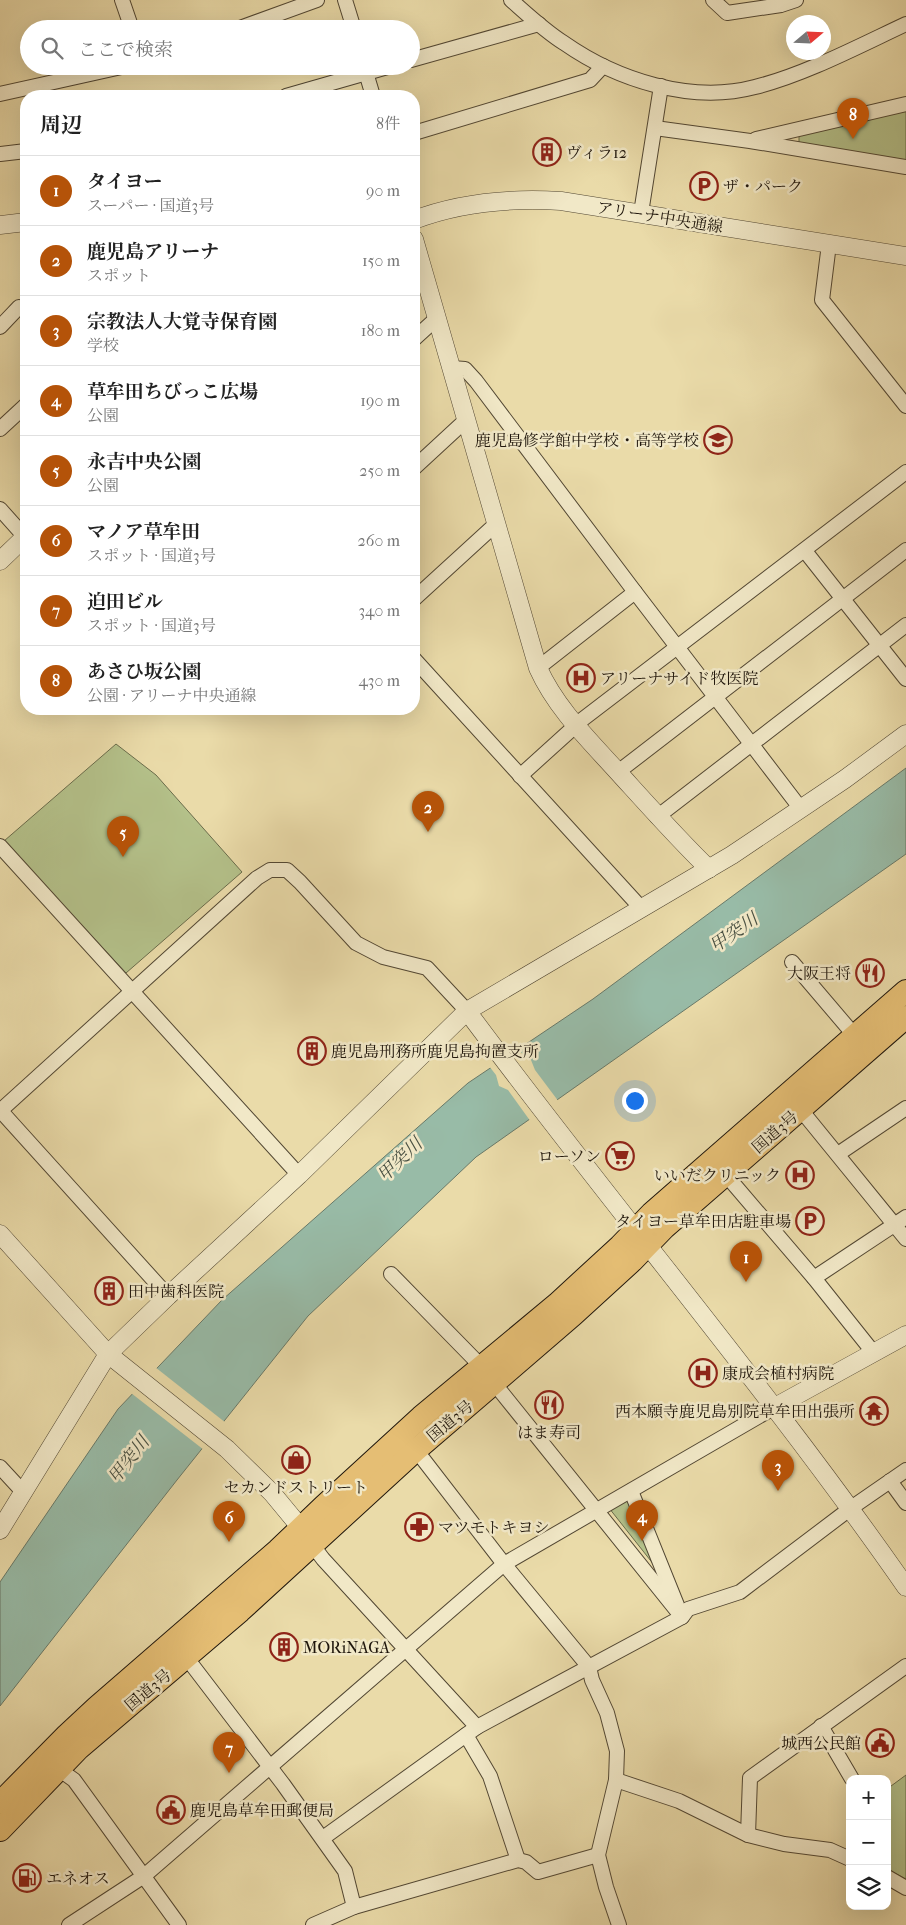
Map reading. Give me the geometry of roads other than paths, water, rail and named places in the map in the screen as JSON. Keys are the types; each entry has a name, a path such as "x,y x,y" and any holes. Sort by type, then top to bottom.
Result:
{"highway":[{"name":"国道3号","path":"642,1237 659,1207 906,991"},
{"name":"国道3号","path":"0,1830 97,1707 220,1603 416,1450 557,1304 642,1237 664,1228 906,1018"},
{"name":"国道3号","path":"0,1803 52,1764 79,1748 240,1611 307,1536 421,1417 488,1375"}],"street":[{"path":"122,0 129,20"},
{"path":"262,20 317,0"},
{"path":"345,0 351,20"},
{"path":"510,0 564,44 603,66 661,86 704,93 730,92 755,87 806,69 906,24"},
{"path":"713,0 727,13 781,5 796,0"},
{"path":"420,57 539,24"},
{"path":"420,130 590,80 603,66"},
{"path":"0,94 86,75"},
{"path":"304,90 350,75"},
{"path":"367,75 371,90"},
{"path":"641,213 661,86"},
{"path":"750,141 906,104"},
{"path":"655,128 750,141 906,167"},
{"path":"0,154 20,152"},
{"name":"アリーナ中央通線","path":"420,218 473,204 530,199 561,201 906,256"},
{"path":"0,225 20,223"},
{"path":"829,244 822,300 906,406"},
{"path":"420,260 538,668 545,683 575,726 657,817 709,869"},
{"path":"0,310 20,307"},
{"path":"0,327 20,309"},
{"path":"420,334 437,318"},
{"path":"452,368 465,369 476,382 801,809"},
{"path":"0,429 20,411"},
{"path":"420,462 466,420"},
{"path":"520,776 575,726 906,472"},
{"path":"0,509 20,531"},
{"path":"420,593 496,524"},
{"path":"0,561 20,543"},
{"path":"618,772 715,695 906,550"},
{"path":"805,551 906,679"},
{"path":"538,668 635,592"},
{"path":"657,817 906,625"},
{"path":"420,666 642,909"},
{"path":"0,1530 108,1354 168,1296 471,1017 709,869 845,779 906,734"},
{"path":"0,846 299,1175"},
{"path":"168,1296 0,1111 257,878 270,870 287,870 356,942 383,957 427,968 471,1017 775,1407 851,1508 906,1587"},
{"path":"792,962 855,1036"},
{"path":"838,1154 906,1108"},
{"path":"801,1110 838,1154 900,1221 906,1239"},
{"path":"726,1175 814,1278 873,1352"},
{"path":"814,1278 900,1221"},
{"path":"0,1234 108,1354 224,1446 272,1493 323,1559 405,1649 471,1731 490,1776 518,1860"},
{"path":"391,1274 488,1375 682,1617"},
{"path":"69,1925 144,1876 504,1564 775,1407 906,1335"},
{"path":"416,1450 504,1564 589,1667 613,1730 617,1751 616,1780 598,1855 608,1894 619,1925"},
{"path":"0,1467 24,1493"},
{"path":"323,1838 471,1731 682,1617 688,1609 740,1592 851,1508 906,1470"},
{"path":"890,1481 906,1503"},
{"path":"631,1491 682,1617"},
{"path":"186,1657 323,1838 345,1871 354,1907"},
{"path":"748,1835 750,1778 906,1666"},
{"path":"821,1726 850,1775"},
{"path":"52,1764 74,1780 179,1925"},
{"path":"616,1780 679,1801 748,1835 784,1844 830,1850 846,1857"},
{"path":"313,1925 354,1907 518,1860 526,1862 538,1872 598,1855"},
{"path":"891,1879 906,1888"}],"water":[{"name":"甲突川","path":"906,768 906,854 476,1157 308,1316 0,1706 0,1582 118,1409 222,1300 468,1083 593,999"}],"place":[{"name":"あさひ坂公園","path":"853,139"},
{"name":"ヴィラ12","path":"547,152"},
{"name":"ザ・パーク","path":"704,186"},
{"name":"鹿児島修学館中学校・高等学校","path":"718,440"},
{"name":"アリーナサイド牧医院","path":"581,678"},
{"name":"鹿児島アリーナ","path":"428,832"},
{"name":"永吉中央公園","path":"123,857"},
{"name":"大阪王将","path":"870,973"},
{"name":"鹿児島刑務所鹿児島拘置支所","path":"312,1051"},
{"name":"ローソン","path":"620,1156"},
{"name":"いいだクリニック","path":"800,1175"},
{"name":"タイヨー草牟田店駐車場","path":"810,1221"},
{"name":"タイヨー","path":"746,1282"},
{"name":"田中歯科医院","path":"109,1291"},
{"name":"康成会植村病院","path":"703,1373"},
{"name":"はま寿司","path":"549,1405"},
{"name":"西本願寺鹿児島別院草牟田出張所","path":"874,1411"},
{"name":"セカンドストリート","path":"296,1460"},
{"name":"宗教法人大覚寺保育園","path":"778,1491"},
{"name":"マツモトキヨシ","path":"419,1527"},
{"name":"草牟田ちびっこ広場","path":"642,1541"},
{"name":"マノア草牟田","path":"229,1542"},
{"name":"MORiNAGA","path":"284,1647"},
{"name":"城西公民館","path":"880,1743"},
{"name":"迫田ビル","path":"229,1773"},
{"name":"鹿児島草牟田郵便局","path":"171,1810"},
{"name":"エネオス","path":"27,1878"}]}
